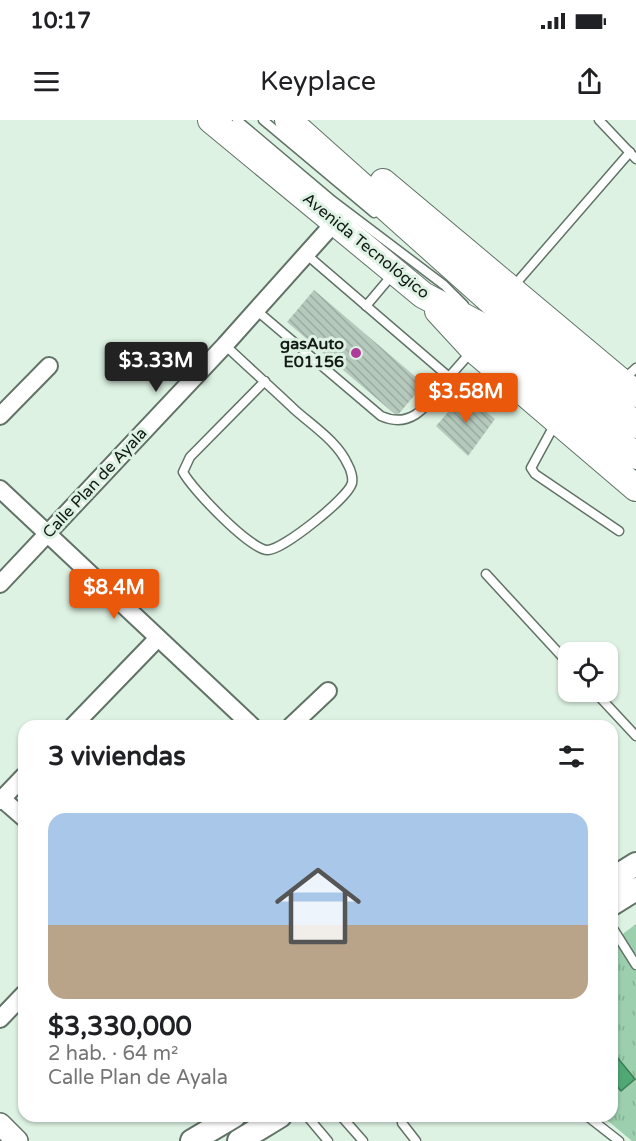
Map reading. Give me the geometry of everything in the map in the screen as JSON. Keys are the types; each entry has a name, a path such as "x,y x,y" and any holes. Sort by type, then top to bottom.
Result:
{"main road":[{"name":"Avenida Tecnológico","path":"211,120 423,295 494,320 636,425"},
{"name":"Avenida Tecnológico","path":"288,120 636,456"},
{"path":"309,120 494,320 557,421 636,488"},
{"path":"494,320 631,381"},
{"path":"618,875 636,864"},
{"path":"618,900 636,889"},
{"path":"192,1141 224,1122"},
{"path":"239,1141 269,1122"}],"street":[{"name":"Calle Plan de Ayala","path":"0,584 225,345 335,222"},
{"path":"0,416 49,366"},
{"path":"0,489 246,720"},
{"path":"79,720 158,639"},
{"path":"297,720 328,691"},
{"path":"18,782 1,799 18,813"},
{"path":"0,1019 18,1000"},
{"path":"0,1124 17,1141"}],"lane":[{"path":"237,120 333,201 494,320"},
{"path":"263,120 382,219"},
{"path":"256,310 364,403 399,422 415,416 633,155 599,120"},
{"path":"410,242 494,320"},
{"path":"307,255 449,377"},
{"path":"366,306 395,272"},
{"path":"225,345 265,381 338,449 348,465 352,483 346,494 289,542 270,550 261,550 248,541 205,499 183,472 190,457 265,381"},
{"path":"557,421 531,468 535,474 619,531"},
{"path":"486,574 558,652"},
{"path":"604,702 636,736"},
{"path":"618,936 636,965"},
{"path":"312,1122 328,1141"},
{"path":"346,1122 363,1141"},
{"path":"402,1122 416,1141"},
{"path":"595,1122 619,1141"}],"green space":[{"path":"636,924 636,1141 632,1141 609,1122 618,1122 618,938"}],"shaded area":[{"path":"618,1058 635,1079 621,1091 618,1087"}],"building":[{"name":"gasAuto E01156","path":"314,290 424,384 397,416 287,322"},
{"path":"464,394 495,419 468,456 436,426"}],"place":[{"name":"gasAuto E01156","path":"356,353"}]}
